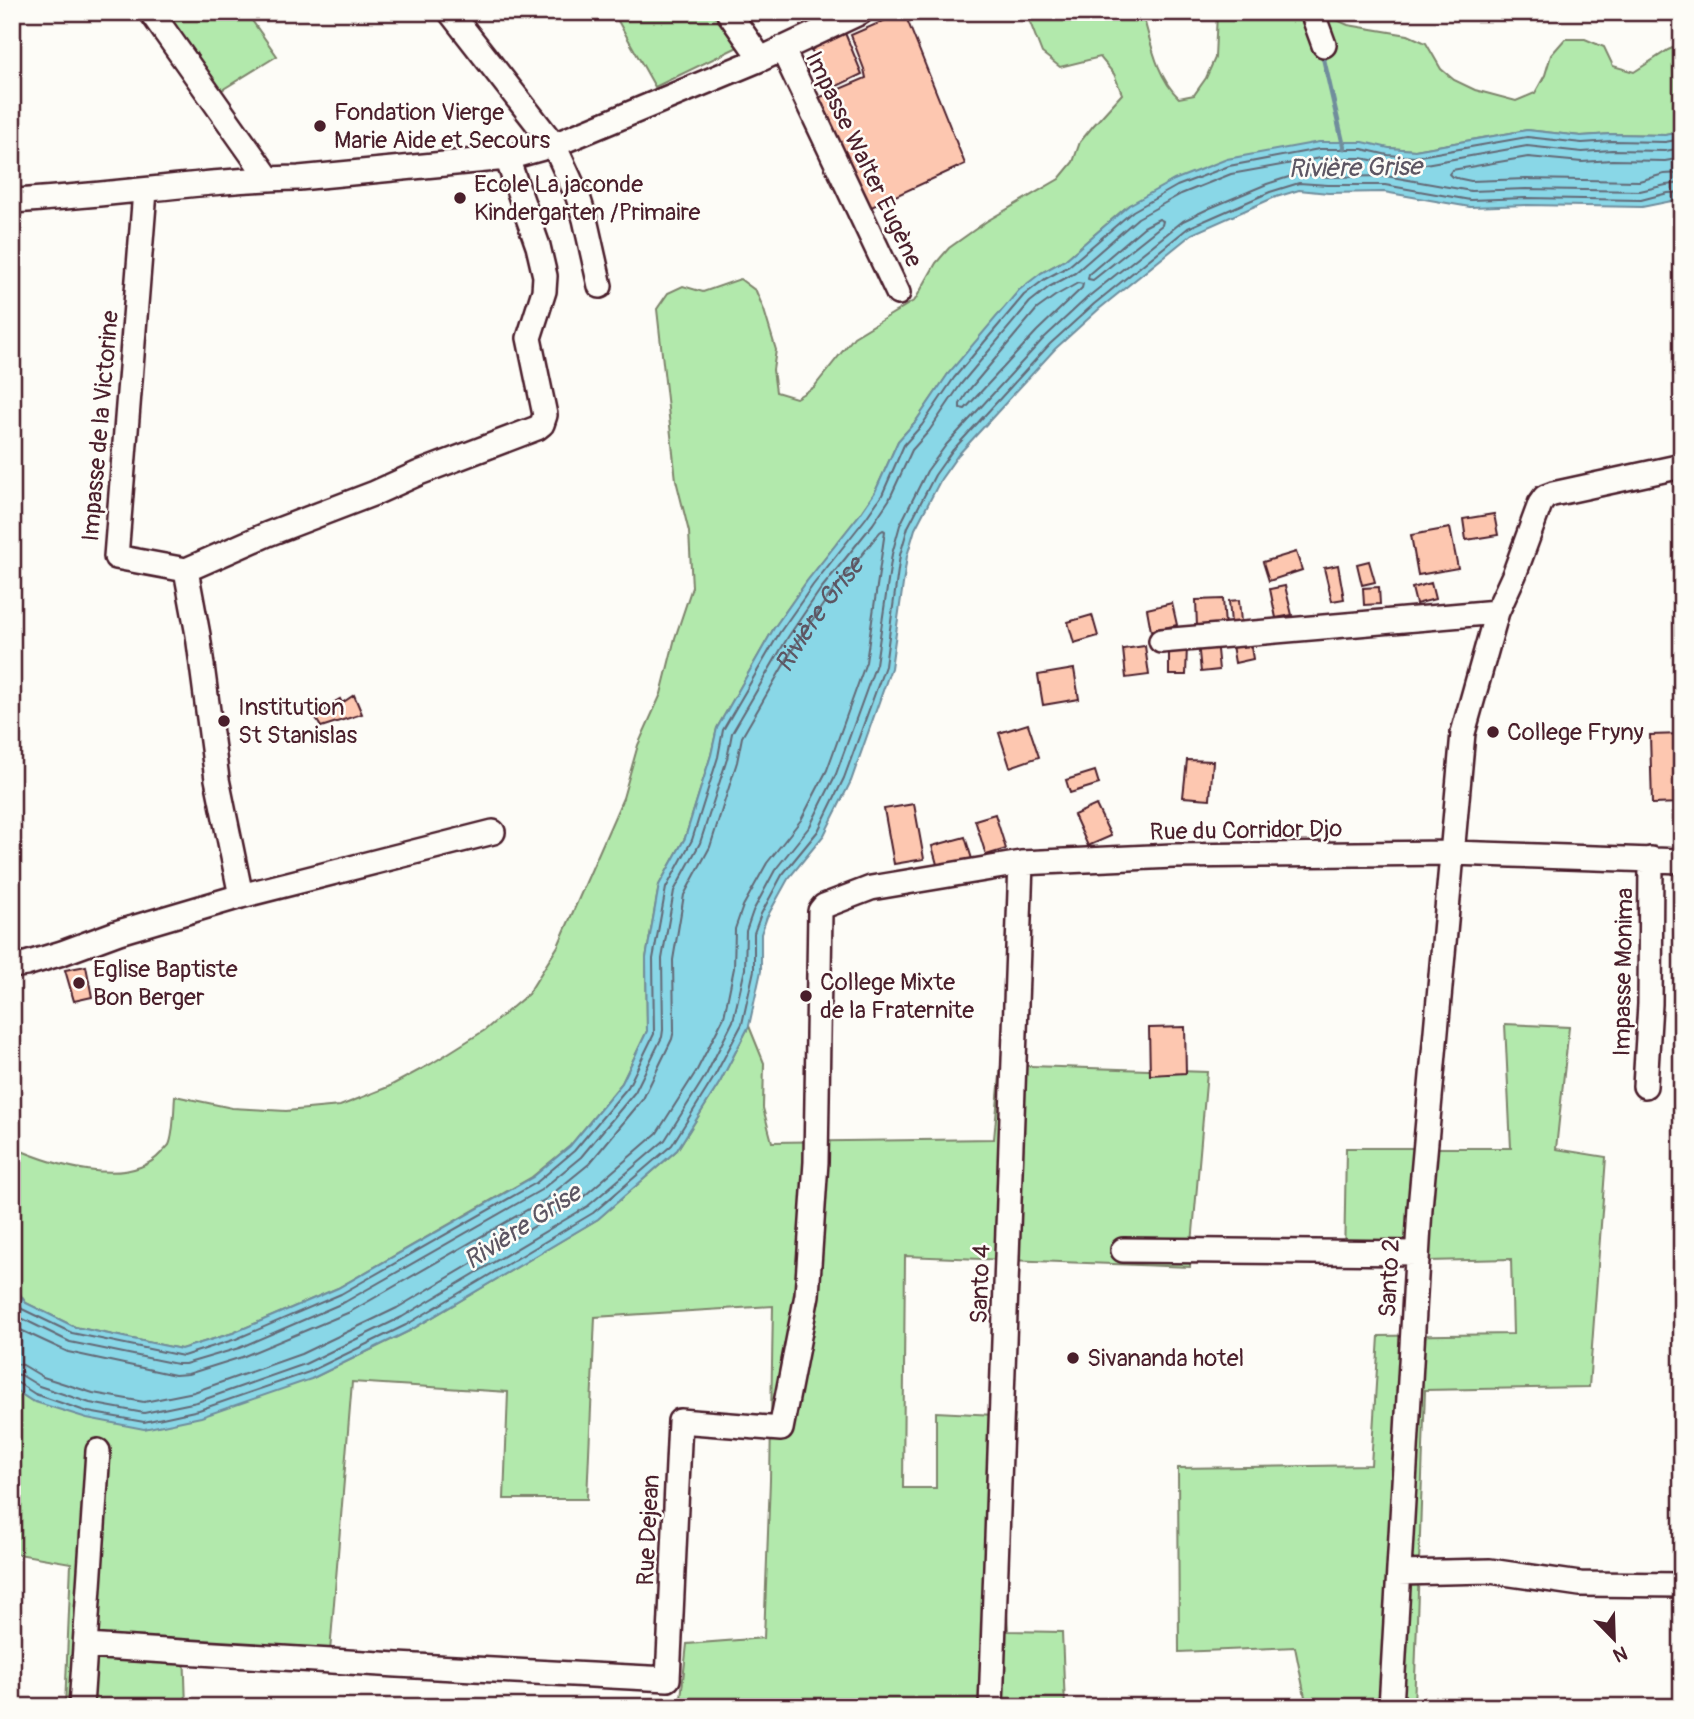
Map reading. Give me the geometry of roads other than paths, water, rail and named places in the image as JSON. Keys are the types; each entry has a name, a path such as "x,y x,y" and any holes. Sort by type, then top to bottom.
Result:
{"street":[{"path":"151,12 270,178"},
{"path":"450,12 554,145 578,197 600,286"},
{"path":"727,12 761,59"},
{"path":"12,201 507,158 554,145 761,59 861,12"},
{"path":"1312,12 1324,46"},
{"name":"Impasse Walter Eugène","path":"782,48 898,293"},
{"path":"241,896 217,779 198,635 186,570 268,534 376,493 542,424 544,419 530,338 544,292 545,276 538,246 507,158"},
{"name":"Impasse de la Victorine","path":"145,191 116,557 186,570"},
{"name":"Santo 2","path":"1391,1707 1420,1208 1463,733 1497,612 1545,497 1682,466"},
{"path":"1161,641 1497,612"},
{"path":"12,965 26,964 119,932 241,896 493,832"},
{"name":"Rue du Corridor Djo","path":"820,911 824,906 871,888 1021,863 1172,856 1452,853 1682,861"},
{"name":"Impasse Monima","path":"1646,1086 1650,1004 1651,859"},
{"name":"Santo 4","path":"991,1707 1021,863"},
{"name":"Rue Dejean","path":"85,1646 668,1679 680,1420 781,1429 807,1295 816,1161 820,911"},
{"path":"1122,1251 1417,1254"},
{"path":"81,1707 98,1451"},
{"path":"1399,1573 1490,1571 1580,1584 1682,1585"}],"water":[{"name":"Rivière Grise","path":"1527,130 1581,136 1665,135 1682,132 1682,199 1642,207 1470,207 1384,192 1328,193 1299,190 1273,198 1192,234 1099,309 1055,349 958,455 941,479 915,529 907,556 891,668 851,781 824,835 788,879 767,917 761,934 761,971 749,1026 720,1082 677,1150 598,1219 409,1331 311,1379 201,1417 144,1429 87,1418 32,1401 12,1388 12,1283 26,1303 75,1327 181,1349 233,1333 338,1288 533,1177 570,1146 622,1083 647,1031 646,958 659,885 685,838 717,728 774,628 875,492 898,441 916,421 948,374 1019,290 1041,273 1065,260 1129,205 1174,180 1227,159 1319,142 1363,142 1415,150"}],"waterway":[{"name":"Rivière Grise","path":"1322,52 1344,148"}],"place":[{"name":"Fondation Vierge Marie Aide et Secours","path":"320,126"},
{"name":"Ecole La jaconde Kindergarten /Primaire","path":"460,198"},
{"name":"Institution St Stanislas","path":"224,721"},
{"name":"College Fryny","path":"1493,732"},
{"name":"Eglise Baptiste Bon Berger","path":"79,983"},
{"name":"College Mixte de la Fraternite","path":"806,996"},
{"name":"Sivananda hotel","path":"1073,1358"}]}
